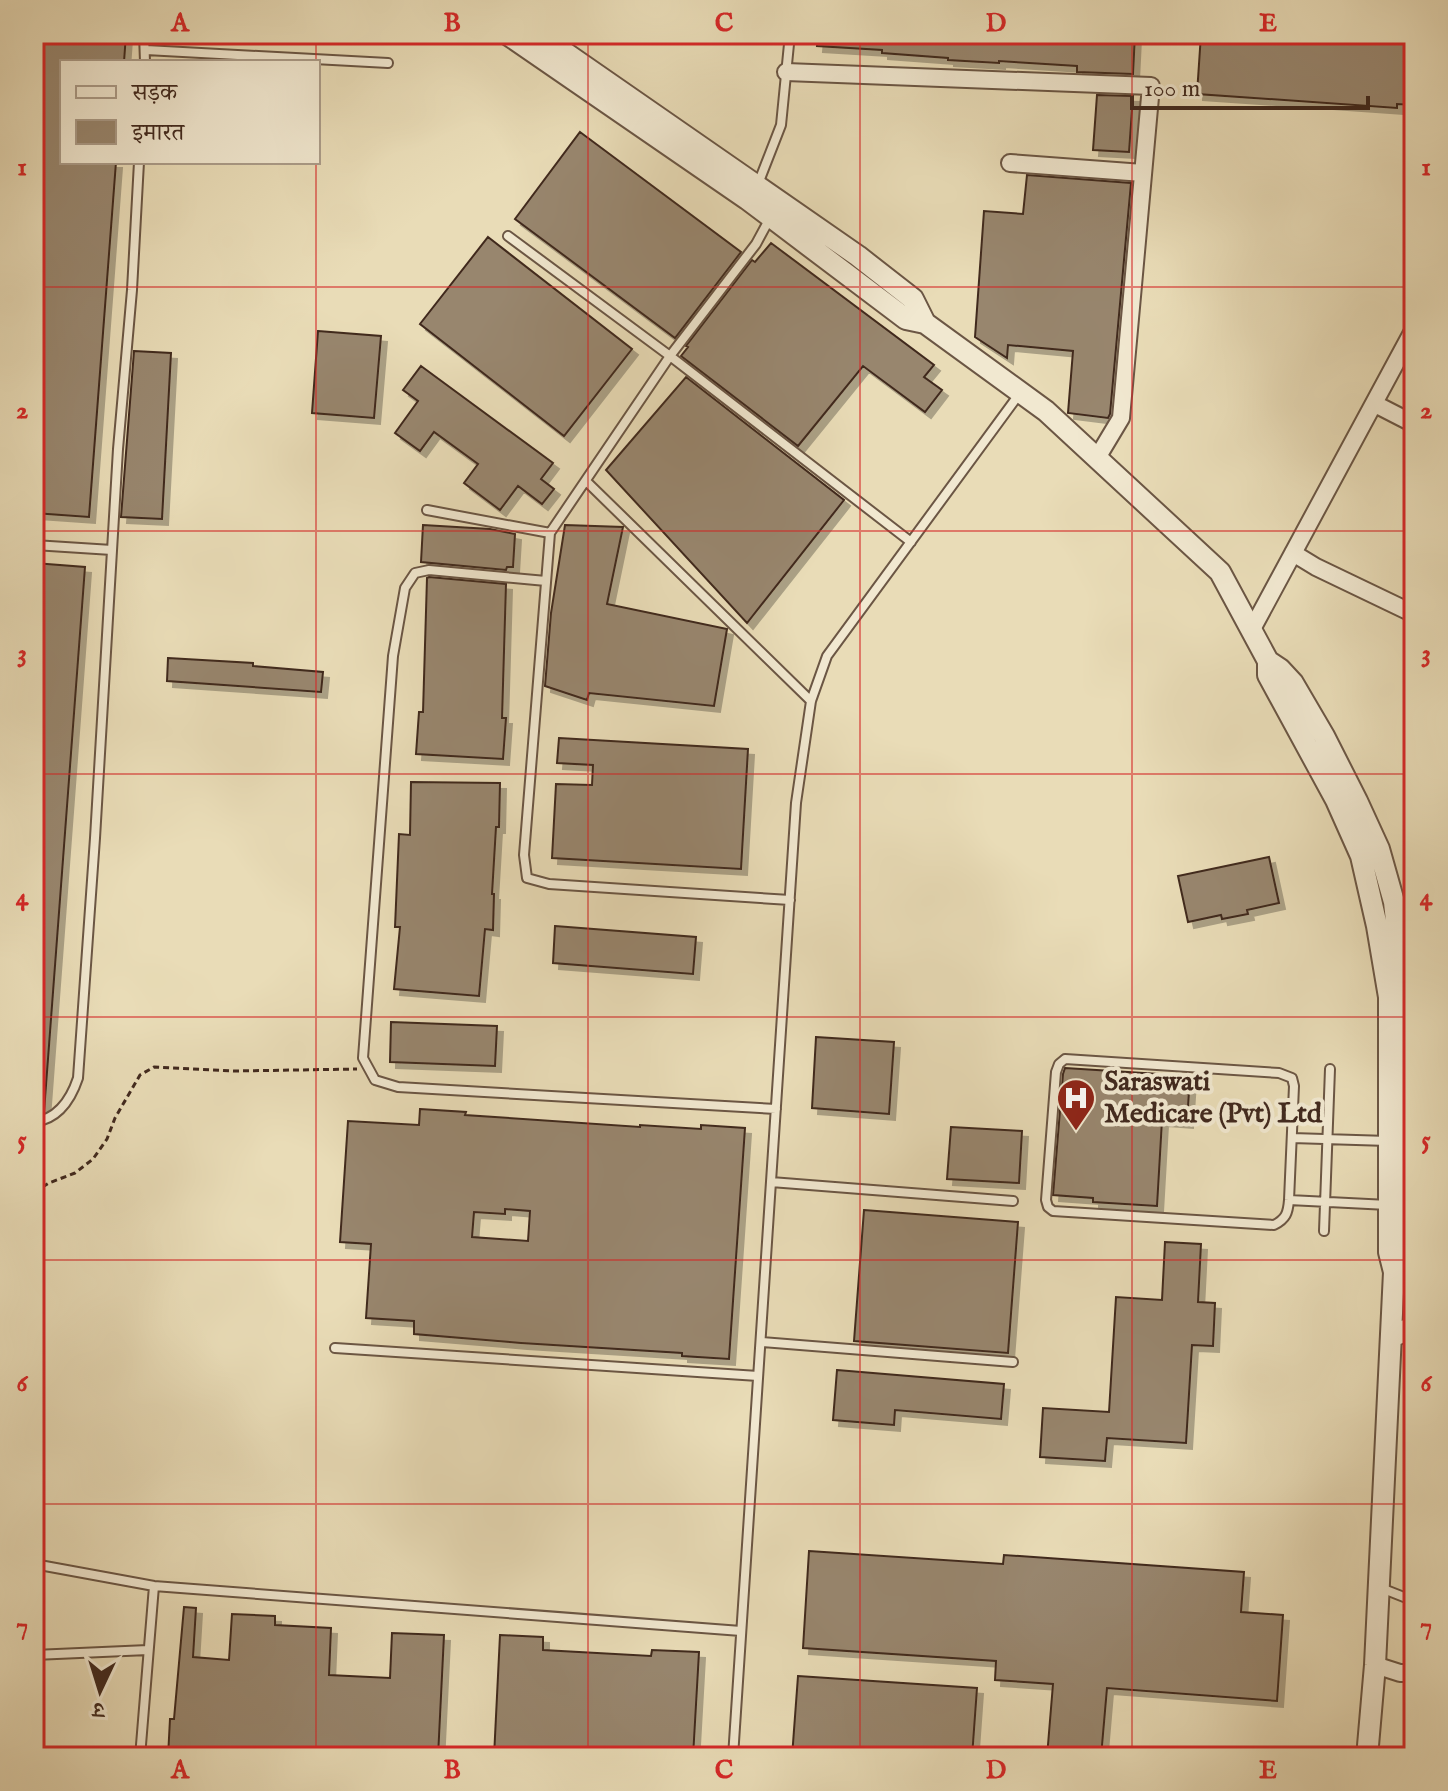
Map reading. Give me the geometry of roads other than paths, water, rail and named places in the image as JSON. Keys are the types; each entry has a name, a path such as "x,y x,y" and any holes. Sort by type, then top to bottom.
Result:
{"street":[{"path":"507,34 752,192 858,256 913,299 925,323"},
{"path":"538,34 564,41 752,192 770,218 906,319 925,323 1046,411 1220,572 1268,661 1293,683 1324,736 1379,849 1394,902 1405,918 1407,1166 1404,1244 1394,1272"},
{"path":"786,72 1151,86 1121,418 1097,458"},
{"path":"1010,163 1143,173"},
{"path":"1251,631 1414,329"},
{"path":"1375,404 1414,424"},
{"path":"1293,553 1414,614"},
{"path":"1268,661 1268,675 1336,800 1361,856 1389,997 1388,1205 1389,1252 1394,1272 1375,1665 1367,1757"},
{"path":"1392,1337 1414,1326"},
{"path":"1375,1665 1400,1673 1414,1673"}],"lane":[{"path":"144,34 145,60"},
{"path":"752,192 781,125 790,34"},
{"path":"146,50 388,63"},
{"path":"34,1122 56,1113 72,1095 78,1078 139,164"},
{"path":"770,218 756,244 670,356 550,533 524,855 527,878 549,884 790,900"},
{"path":"508,236 911,542"},
{"path":"733,1757 796,803 811,701 827,656 1020,392"},
{"path":"586,481 811,701"},
{"path":"427,510 550,533"},
{"path":"34,545 112,550"},
{"path":"546,581 429,570 415,573 405,588 393,656 363,1058 375,1080 398,1087 776,1109"},
{"path":"1065,1059 1287,1075 1292,1078 1294,1086 1292,1138 1288,1212 1274,1225 1053,1211 1046,1200 1056,1072 1065,1059"},
{"path":"1324,1231 1330,1069"},
{"path":"1292,1138 1388,1141"},
{"path":"771,1182 1013,1201"},
{"path":"1289,1200 1388,1205"},
{"path":"761,1342 1013,1362"},
{"path":"335,1348 758,1376"},
{"path":"34,1564 154,1586 741,1631"},
{"path":"140,1757 154,1586"},
{"path":"1379,1587 1414,1601"},
{"path":"34,1655 148,1650"},
{"path":"34,1749 36,1730"}],"place":[{"name":"Saraswati Medicare (Pvt) Ltd","path":"1076,1132"}]}
